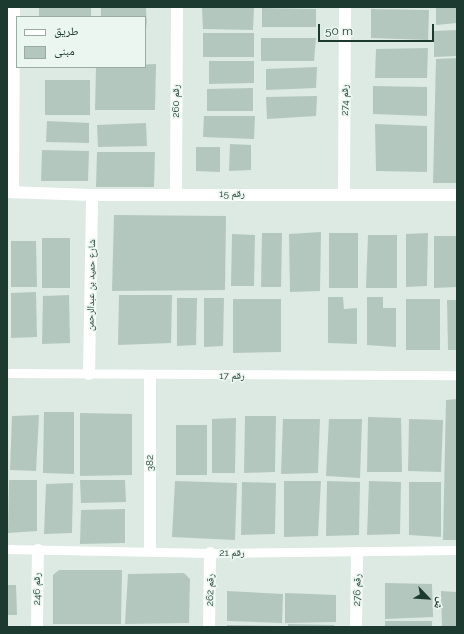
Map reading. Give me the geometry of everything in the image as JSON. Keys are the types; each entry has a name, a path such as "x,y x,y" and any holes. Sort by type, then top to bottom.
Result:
{"street":[{"path":"10,192 14,7"},
{"name":"رقم 260","path":"176,194 177,7"},
{"name":"رقم 274","path":"344,194 345,7"},
{"name":"رقم 15","path":"10,192 92,195 457,195"},
{"name":"شارع حميد بن عبدالرحمن","path":"89,374 92,195"},
{"name":"382","path":"150,376 150,550"},
{"name":"رقم 246","path":"37,627 38,550"},
{"name":"رقم 262","path":"209,627 210,553"},
{"name":"رقم 276","path":"356,627 357,553"}],"lane":[{"name":"رقم 17","path":"7,373 150,376 457,376"},
{"name":"رقم 21","path":"7,549 150,550 210,553 357,553 457,550"}],"building":[{"path":"39,7 91,7 91,16 39,16"},
{"path":"101,7 146,7 147,29 146,16 101,16"},
{"path":"202,7 254,7 253,30 203,29"},
{"path":"436,7 457,7 457,23 436,25"},
{"path":"262,8 316,9 316,27 262,27"},
{"path":"371,9 429,10 428,40 371,38"},
{"path":"457,30 457,56 434,57 434,31"},
{"path":"203,33 254,33 254,57 203,57"},
{"path":"261,38 316,38 314,61 261,61"},
{"path":"428,48 427,78 375,78 376,49"},
{"path":"457,58 457,183 433,183 436,59"},
{"path":"209,61 254,61 254,83 209,84"},
{"path":"146,64 156,64 155,110 95,110 96,68 146,68"},
{"path":"317,67 316,88 266,90 266,69"},
{"path":"45,80 90,80 90,115 45,115"},
{"path":"373,86 427,87 427,116 373,114"},
{"path":"253,88 253,111 207,111 207,89"},
{"path":"317,96 316,116 267,119 266,97"},
{"path":"204,116 255,116 254,139 203,137"},
{"path":"47,121 89,123 89,143 46,142"},
{"path":"146,123 147,146 98,147 97,125"},
{"path":"375,124 427,126 427,172 376,171"},
{"path":"230,144 251,145 251,170 229,171"},
{"path":"196,147 220,147 220,172 196,171"},
{"path":"42,150 89,151 88,181 41,181"},
{"path":"97,152 155,152 154,187 96,187"},
{"path":"114,215 226,216 225,290 112,291"},
{"path":"321,232 320,291 290,292 289,234"},
{"path":"262,233 282,233 281,287 261,287"},
{"path":"329,233 358,233 358,288 329,288"},
{"path":"428,233 427,286 406,287 406,234"},
{"path":"232,234 255,235 254,286 231,286"},
{"path":"368,235 397,235 397,288 366,288"},
{"path":"434,236 457,236 457,287 434,288"},
{"path":"42,238 70,238 70,288 42,288"},
{"path":"11,241 36,241 37,287 11,287"},
{"path":"36,292 37,337 11,338 11,293"},
{"path":"69,295 70,343 42,344 43,296"},
{"path":"119,295 172,295 171,343 118,345"},
{"path":"328,297 343,297 344,309 357,308 357,344 328,343"},
{"path":"367,297 383,297 383,308 396,308 396,347 367,345"},
{"path":"177,298 197,298 196,345 177,346"},
{"path":"204,298 224,298 223,346 204,347"},
{"path":"233,299 281,299 281,352 233,353"},
{"path":"406,299 440,299 440,350 406,350"},
{"path":"447,300 457,300 457,350 448,350"},
{"path":"457,399 457,540 443,540 446,400"},
{"path":"44,412 74,412 74,474 43,473"},
{"path":"80,413 132,414 132,475 80,476"},
{"path":"39,415 36,471 10,470 12,416"},
{"path":"245,416 276,416 275,472 244,473"},
{"path":"368,417 401,418 402,472 367,472"},
{"path":"236,418 235,473 212,473 212,419"},
{"path":"283,419 320,419 318,473 281,474"},
{"path":"329,419 362,419 360,478 326,476"},
{"path":"409,419 443,420 441,472 408,471"},
{"path":"176,425 207,425 207,475 176,475"},
{"path":"9,480 37,480 37,531 8,533"},
{"path":"80,480 125,480 126,502 81,503"},
{"path":"175,481 237,483 235,540 172,537"},
{"path":"284,481 321,481 318,536 284,537"},
{"path":"327,481 360,482 359,535 326,536"},
{"path":"369,481 401,482 400,534 367,535"},
{"path":"242,482 276,483 275,534 241,535"},
{"path":"409,482 441,482 441,537 409,535"},
{"path":"73,483 72,533 44,534 46,484"},
{"path":"125,509 125,543 80,544 81,510"},
{"path":"59,570 122,570 121,624 53,624 53,575"},
{"path":"184,573 190,579 189,623 125,624 128,574"},
{"path":"385,583 432,584 433,617 385,619"},
{"path":"7,585 16,585 17,615 7,615"},
{"path":"227,591 283,594 282,623 227,621"},
{"path":"441,591 457,592 457,627 442,627"},
{"path":"285,593 336,595 336,622 285,623"},
{"path":"385,621 432,621 432,627 385,627"},
{"path":"288,624 334,625 334,627 288,627"},
{"path":"227,625 278,626 278,627 227,627"}]}
